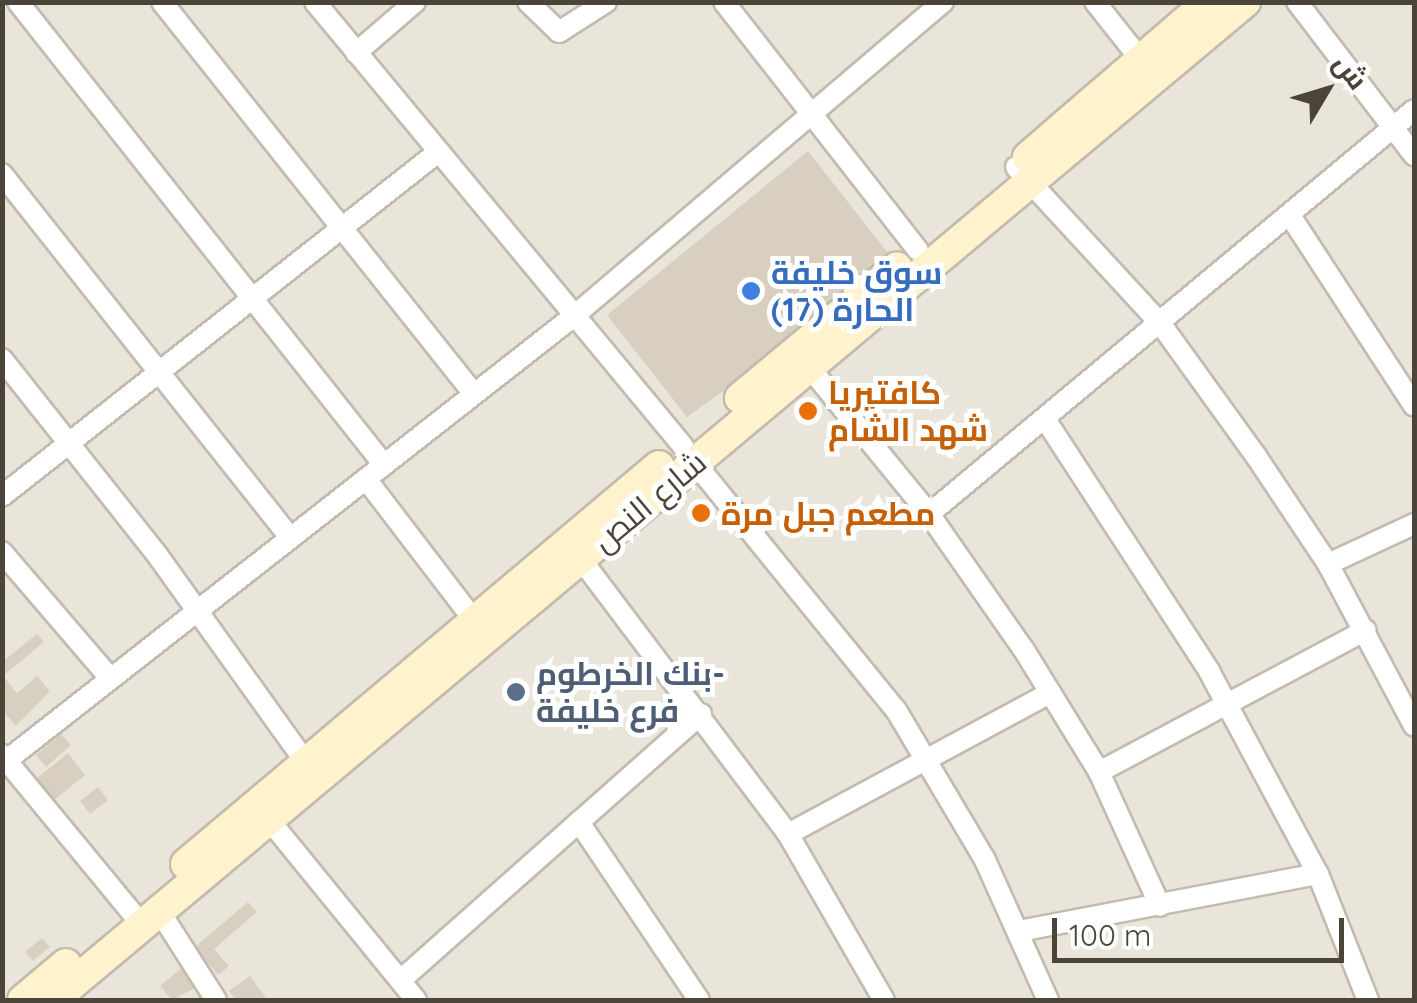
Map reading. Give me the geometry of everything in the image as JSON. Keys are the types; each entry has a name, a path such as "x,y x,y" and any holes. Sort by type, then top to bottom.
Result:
{"main road":[{"name":"شارع النص","path":"22,1000 144,916 270,821 349,737 473,619 689,454 810,368 1208,2"},
{"name":"شارع النص","path":"53,1000 305,761 349,737 580,558 689,454 918,250 1024,174 1245,2"}],"street":[{"path":"18,2 384,464"},
{"path":"162,2 474,394"},
{"path":"315,2 839,636 926,758 1019,931 1048,1000"},
{"path":"356,52 415,2"},
{"path":"528,2 559,32 606,2"},
{"path":"724,2 918,250"},
{"path":"1095,2 1141,60"},
{"path":"1297,2 1414,155"},
{"path":"216,1000 4,760 574,316 814,116 933,6"},
{"path":"929,514 1414,110"},
{"path":"2,496 438,152"},
{"path":"2,174 290,538"},
{"path":"1024,174 1160,323 1328,564 1409,700 1414,726"},
{"path":"1291,216 1414,406"},
{"path":"2,359 197,609 305,761"},
{"path":"810,368 929,514 1050,693 1099,772 1160,906"},
{"path":"1045,419 1146,566 1225,702 1318,874 1368,1000"},
{"path":"366,479 473,619"},
{"path":"1328,564 1414,524"},
{"path":"2,552 108,678"},
{"path":"580,558 788,834 884,1000"},
{"path":"1099,772 1366,630"},
{"path":"788,834 1050,693"},
{"path":"402,979 701,714"},
{"path":"270,821 416,1000"},
{"path":"578,822 699,1000"},
{"path":"1019,931 1318,874"}],"shaded area":[{"path":"2,3 1414,3 1414,1000 3,1000"}],"building":[{"name":"سوق خليفة الحارة (17)","path":"808,151 898,266 687,417 607,315"},
{"path":"37,634 44,642 3,676 17,693 37,676 50,691 16,726 2,710 2,662"},
{"path":"61,734 71,745 46,767 36,755"},
{"path":"68,753 85,775 53,801 36,779"},
{"path":"98,787 108,800 90,814 80,801"},
{"path":"248,902 257,912 214,949 229,966 218,975 195,947"},
{"path":"42,938 50,947 33,961 25,952"},
{"path":"183,967 199,986 172,1000 160,986"},
{"path":"250,976 266,998 236,1000 229,991"}],"place":[{"name":"سوق خليفة الحارة (17)","path":"751,291"},
{"name":"كافتيريا شهد الشام","path":"808,411"},
{"name":"مطعم جبل مرة","path":"701,513"},
{"name":"بنك الخرطوم- فرع خليفة","path":"516,692"}]}
